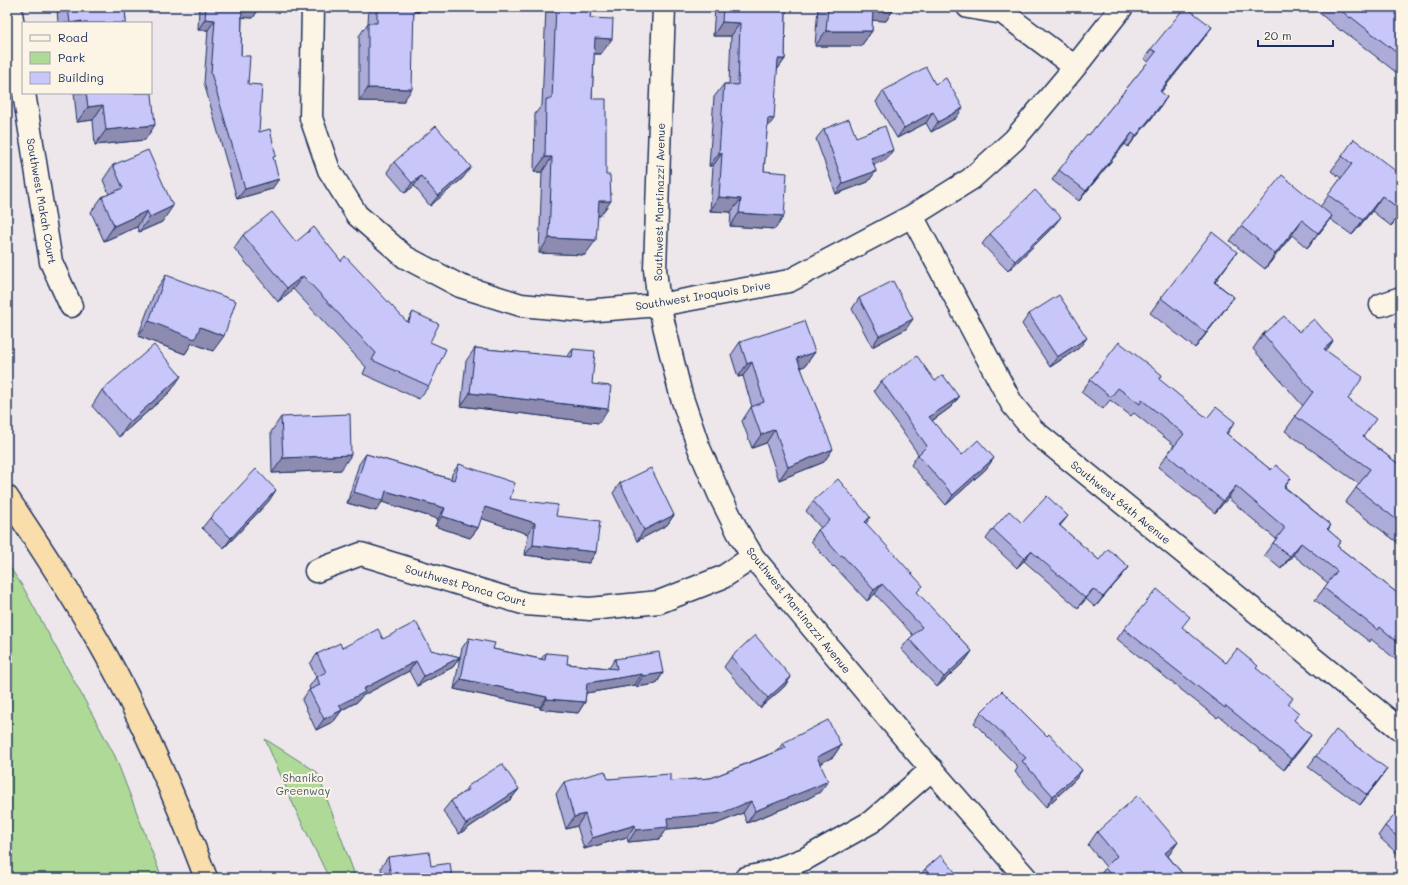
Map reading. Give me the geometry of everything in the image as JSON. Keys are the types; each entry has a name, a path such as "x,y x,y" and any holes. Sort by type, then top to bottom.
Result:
{"highway":[{"path":"7,497 48,559 102,646 145,731 182,817 206,878"}],"street":[{"path":"10,7 22,83"},
{"name":"Southwest Iroquois Drive","path":"313,7 311,118 329,170 357,215 405,257 460,286 521,305 585,311 659,305 789,281 912,216 971,179 1014,140 1122,7"},
{"name":"Southwest Martinazzi Avenue","path":"664,7 655,269 659,305 681,395 699,448 720,496 753,558 1026,878"},
{"path":"968,7 1003,13 1074,67"},
{"name":"Southwest Makah Court","path":"24,94 51,262 71,306"},
{"name":"Southwest 84th Avenue","path":"912,216 1012,404 1033,430 1401,730"},
{"name":"Southwest Ponca Court","path":"316,571 361,554 526,604 590,609 659,602 723,577 753,558"},
{"path":"746,878 764,874 805,859 871,822 932,769"}],"green space":[{"path":"7,563 23,587 115,756 162,878 7,878"},
{"name":"Shaniko Greenway","path":"265,739 317,772 356,878 329,878 297,813"}],"building":[{"path":"68,7 125,7 126,22 70,22"},
{"path":"206,7 242,7 241,56 250,56 248,84 262,85 259,132 270,129 276,156 273,157 279,179 245,189 211,73 215,20 205,19"},
{"path":"377,7 414,7 412,89 368,88 368,23 377,23"},
{"path":"556,7 591,7 590,18 613,19 612,39 595,38 592,99 606,99 606,175 610,175 611,201 599,201 596,240 549,238 552,157 545,157 546,99 552,99"},
{"path":"723,7 786,7 785,59 778,59 774,119 768,118 764,171 787,173 784,216 739,213 741,199 719,197 722,153 719,153 724,84 738,85 740,23 722,22"},
{"path":"828,7 873,7 872,31 826,31"},
{"path":"1185,7 1212,27 1160,91 1167,97 1136,136 1132,133 1086,191 1059,170 1087,134 1089,135 1156,52 1151,49"},
{"path":"1337,7 1401,7 1401,56 1351,17 1350,18"},
{"path":"926,67 935,84 946,78 963,108 938,122 933,112 904,128 883,91"},
{"path":"86,94 152,94 155,125 106,130 103,105 88,107"},
{"path":"849,119 856,137 885,126 893,150 871,158 876,171 843,183 824,129"},
{"path":"436,126 471,167 438,196 421,176 412,183 394,162"},
{"path":"1354,139 1401,175 1401,210 1382,196 1363,220 1328,195 1352,164 1342,156"},
{"path":"148,150 173,206 150,217 147,211 114,226 102,197 123,188 113,165"},
{"path":"1282,175 1332,216 1318,233 1302,220 1275,254 1241,226"},
{"path":"1035,190 1061,217 1015,261 990,234"},
{"path":"272,212 296,242 314,227 341,261 345,256 408,323 413,312 439,324 430,342 446,349 429,386 372,360 376,353 303,276 287,288 243,235"},
{"path":"1212,232 1237,252 1214,282 1234,297 1206,333 1161,298"},
{"path":"166,275 236,301 224,336 200,327 195,339 149,321"},
{"path":"893,281 913,319 879,336 859,298"},
{"path":"1059,295 1087,338 1057,357 1029,314"},
{"path":"1284,316 1299,332 1314,319 1333,341 1324,349 1363,377 1348,399 1376,419 1363,437 1401,466 1401,523 1356,488 1370,469 1295,416 1313,392 1263,334"},
{"path":"804,321 815,352 797,358 833,449 788,467 775,429 761,435 751,407 764,402 752,362 747,364 740,342"},
{"path":"1119,342 1162,375 1159,379 1207,418 1216,407 1235,422 1226,433 1271,470 1276,465 1291,478 1284,487 1331,525 1327,529 1341,541 1337,546 1401,596 1401,645 1380,627 1378,630 1324,588 1337,571 1301,543 1290,556 1273,543 1284,527 1236,486 1223,501 1167,455 1184,434 1142,400 1140,404 1118,388 1111,397 1090,380"},
{"path":"154,345 181,376 130,422 102,390"},
{"path":"475,348 572,357 573,349 595,351 592,384 611,386 608,409 470,393"},
{"path":"917,356 935,381 943,375 959,397 929,417 962,455 978,440 994,458 953,495 918,455 927,446 881,381"},
{"path":"350,414 351,455 283,458 281,417"},
{"path":"366,454 454,480 459,464 515,483 510,499 558,505 556,516 600,521 596,552 533,545 535,523 485,507 478,528 442,516 445,508 386,491 383,501 354,492"},
{"path":"651,468 674,515 644,530 620,483"},
{"path":"256,469 276,490 231,538 210,518"},
{"path":"838,479 870,517 865,522 923,586 917,592 972,651 944,677 909,639 922,627 882,584 874,590 842,555 840,556 818,530 830,520 813,501"},
{"path":"1047,496 1068,516 1059,525 1099,560 1108,549 1129,567 1103,597 1093,589 1085,598 1031,551 1024,558 993,529 1009,511 1022,523"},
{"path":"1157,589 1190,617 1182,627 1226,663 1237,649 1258,666 1256,668 1293,698 1288,704 1299,713 1294,720 1311,735 1291,759 1226,706 1225,708 1124,629"},
{"path":"416,622 431,650 460,657 424,676 416,661 363,689 365,692 339,705 342,710 324,719 309,690 320,685 317,677 326,672 317,654 340,643 342,648 378,629 383,639"},
{"path":"755,635 791,677 768,698 731,657"},
{"path":"469,638 495,643 493,649 545,660 546,653 568,655 567,664 617,669 615,659 659,652 663,673 643,676 642,674 587,683 585,702 547,699 547,697 461,679"},
{"path":"1002,691 1047,736 1049,734 1082,770 1053,796 1022,761 1026,758 981,712"},
{"path":"828,720 841,745 817,757 828,781 755,811 751,801 722,813 667,818 668,827 636,830 635,825 592,838 585,814 574,817 564,782 605,771 608,779 670,774 670,781 711,778 786,748 783,743"},
{"path":"1336,730 1387,769 1367,795 1316,756"},
{"path":"502,764 519,789 466,824 451,801 469,789 468,786"},
{"path":"1138,795 1178,842 1165,853 1186,878 1114,878 1105,868 1117,856 1097,832"},
{"path":"1401,808 1401,840 1385,826"},
{"path":"429,852 431,866 450,863 452,878 391,878 388,857"},
{"path":"941,855 960,878 932,878 925,869"}]}
